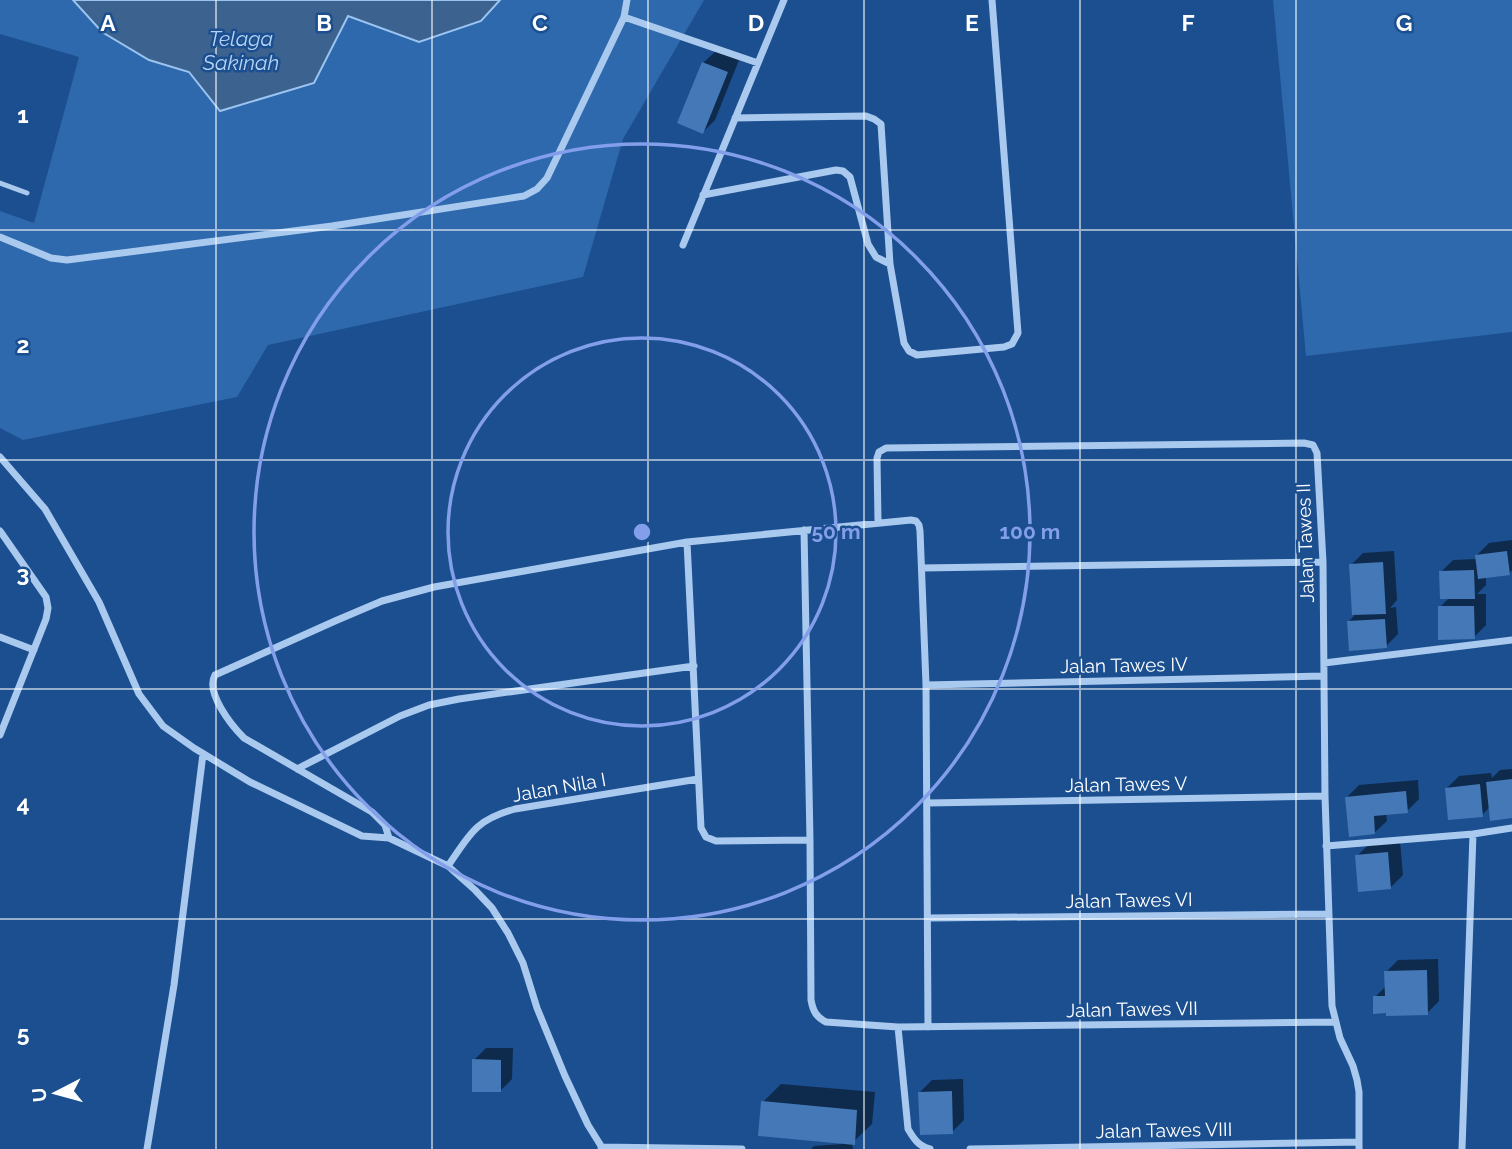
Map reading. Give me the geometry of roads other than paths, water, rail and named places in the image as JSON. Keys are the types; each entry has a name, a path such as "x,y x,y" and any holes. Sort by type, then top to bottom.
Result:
{"street":[{"path":"0,237 51,258 78,260 319,228 524,196 537,190 547,178 624,17 627,0"},
{"path":"682,245 784,0"},
{"path":"735,118 866,116 881,124 890,264 905,343 909,351 916,355 1012,344 1018,333 992,0"},
{"path":"624,17 758,63"},
{"path":"703,195 836,170 843,171 850,177 868,244 877,257 890,264"},
{"name":"Jalan Tawes II","path":"878,522 877,458 879,452 886,448 1313,445 1317,453 1323,562 1326,846 1332,1006 1340,1038 1357,1080 1359,1145"},
{"path":"0,457 46,509 99,602 139,694 163,726 250,782 362,836 389,838 448,866 492,908 523,963 537,1008 599,1148 742,1149"},
{"path":"389,838 385,825 372,812 244,738 230,724 213,689 212,681 215,675 382,601 413,592 687,542 878,522 916,522 920,531 926,685 929,1027"},
{"name":"Jalan Tawes VII","path":"804,530 811,1000 814,1012 819,1018 826,1022 898,1027 1335,1022"},
{"path":"0,531 46,597 48,608 46,620 0,735"},
{"path":"687,542 701,828 706,837 716,841 810,840"},
{"path":"922,568 1323,562"},
{"path":"0,637 34,650"},
{"path":"1324,663 1512,640"},
{"path":"297,769 400,716 429,705 694,666"},
{"name":"Jalan Tawes IV","path":"926,685 1323,676"},
{"path":"147,1149 174,985 203,754"},
{"name":"Jalan Nila I","path":"448,866 472,831 499,813 698,779"},
{"name":"Jalan Tawes V","path":"927,803 1325,796"},
{"path":"1326,846 1474,834 1512,828"},
{"path":"1462,1149 1474,834"},
{"name":"Jalan Tawes VI","path":"929,918 1329,914"},
{"path":"898,1027 908,1129 916,1142 930,1149"},
{"name":"Jalan Tawes VIII","path":"970,1149 1359,1145"}],"lane":[{"path":"0,183 27,193"}],"water":[{"name":"Telaga Sakinah","path":"73,0 500,0 481,21 419,42 348,16 314,83 220,111 189,72 149,60 102,32"}]}
